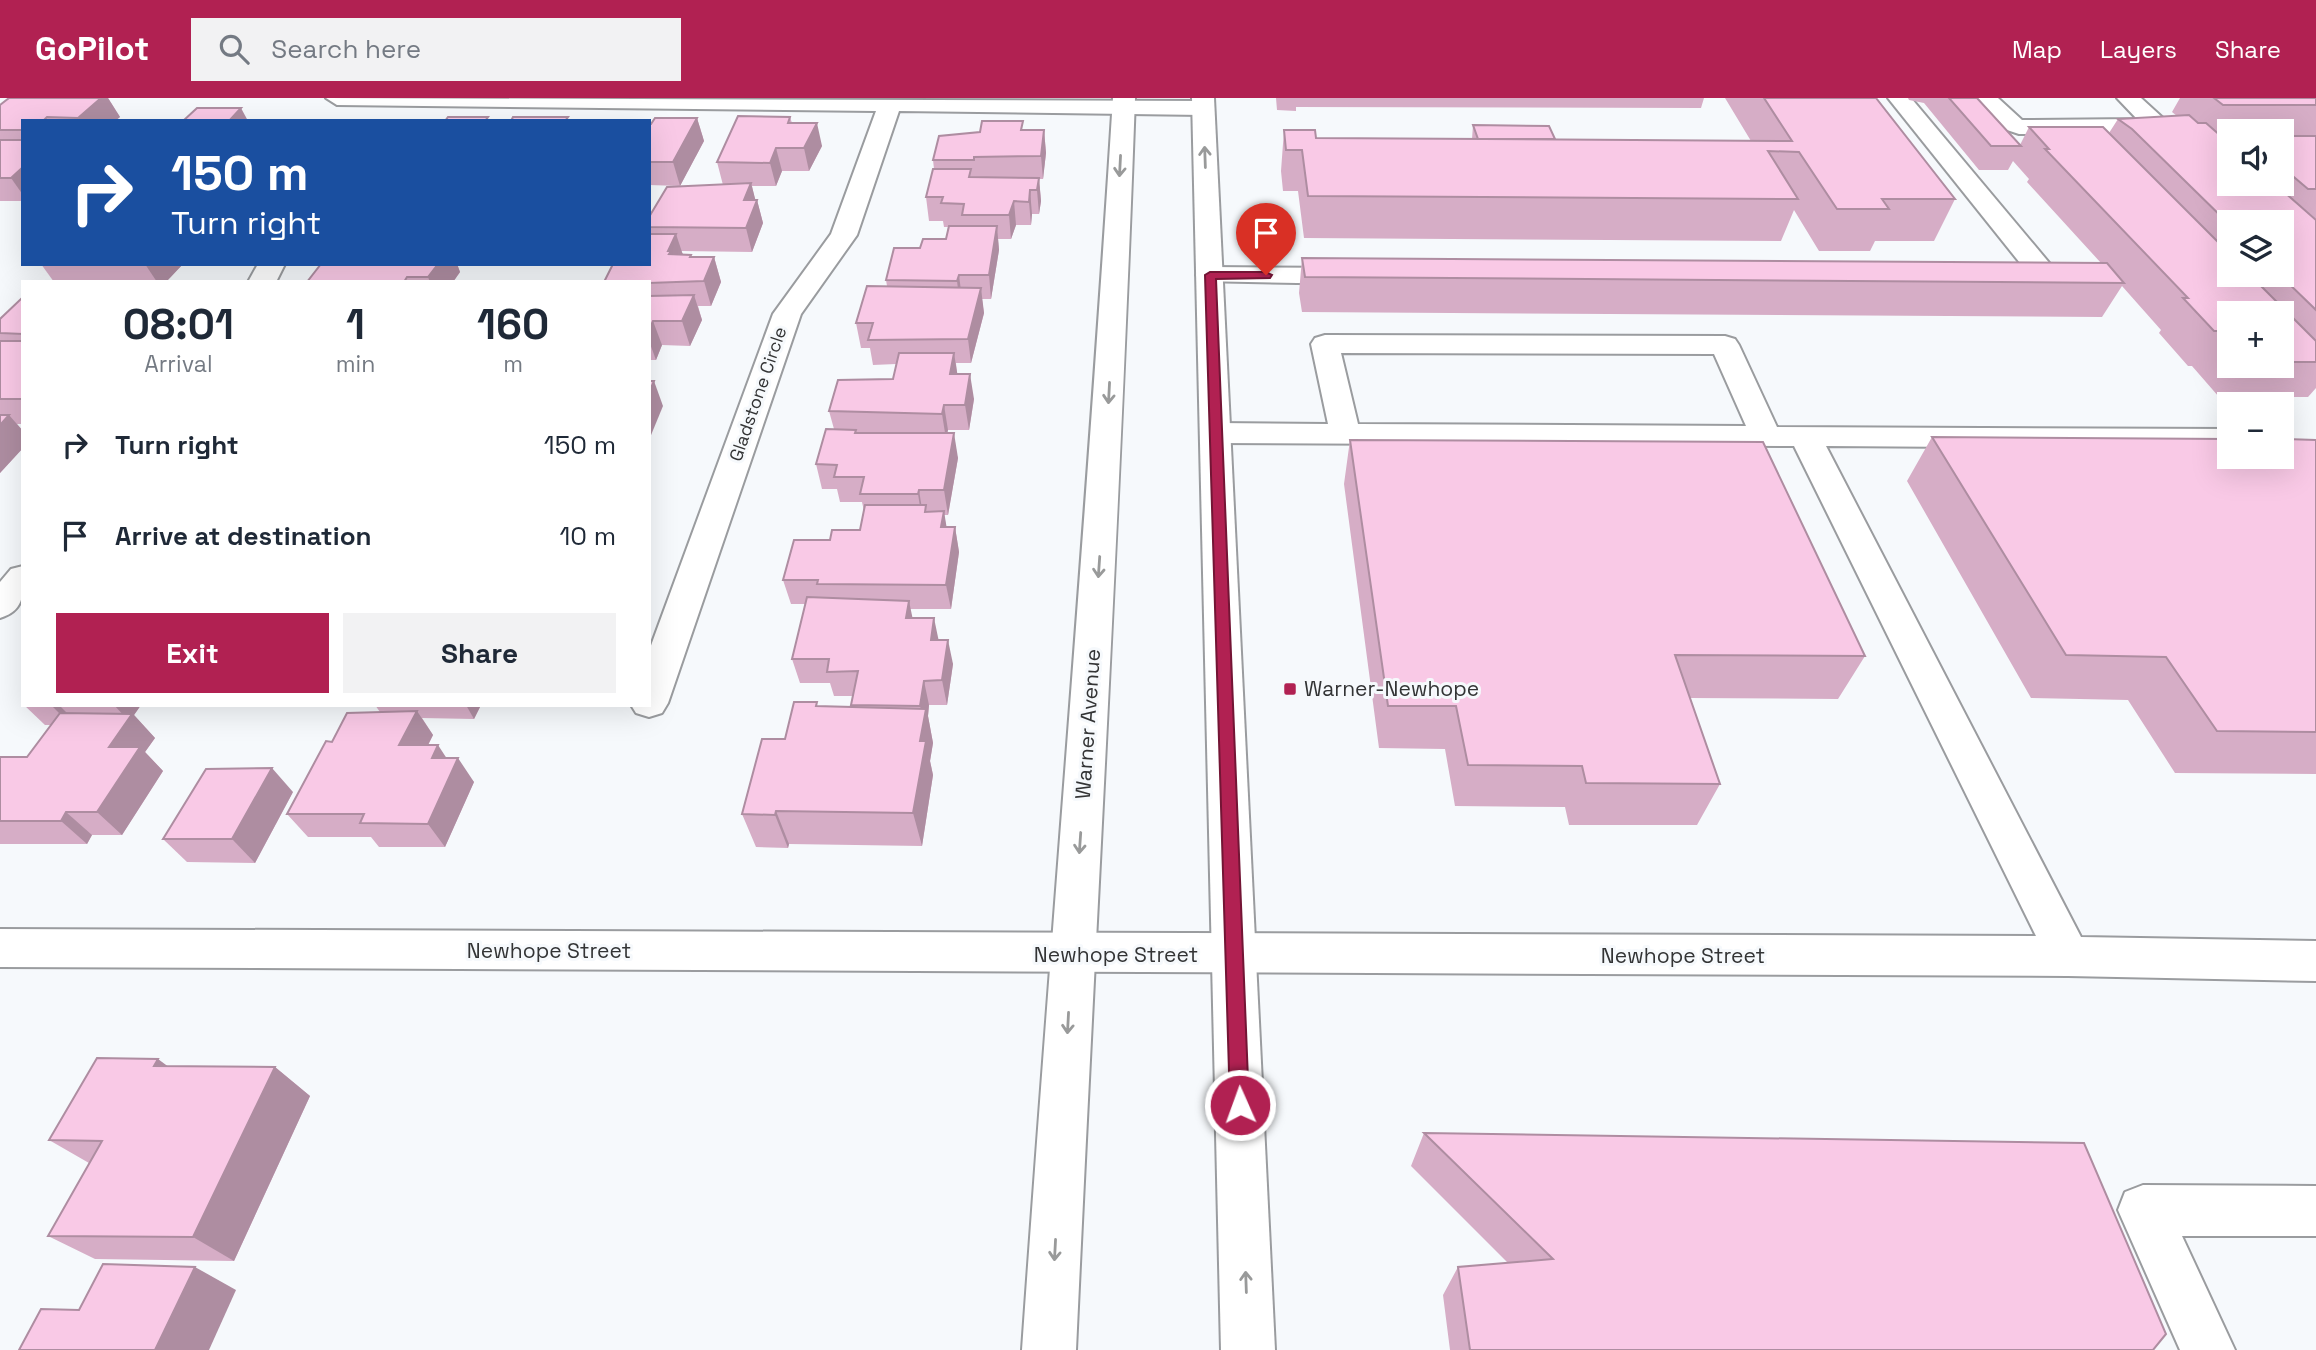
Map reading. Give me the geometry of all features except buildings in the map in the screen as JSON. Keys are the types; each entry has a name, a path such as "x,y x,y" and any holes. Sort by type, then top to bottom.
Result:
{"street":[{"path":"337,98 1203,103 1248,1350"},
{"path":"1899,98 2046,277 2018,277"},
{"path":"1986,98 2009,123 2019,127 2157,126"},
{"path":"2128,98 2249,210"},
{"path":"384,119 401,99"},
{"name":"Gladstone Circle","path":"651,697 787,314 844,235 890,101"},
{"name":"Warner Avenue","path":"1049,1350 1072,954 1104,499 1123,103"},
{"path":"1210,275 1377,276"},
{"path":"1345,433 1325,344 1725,345 1765,434"},
{"path":"1216,432 2217,439"},
{"path":"1804,434 2068,956"},
{"path":"0,605 21,580"},
{"name":"Newhope Street","path":"0,948 1235,956 2068,956 2316,961"},
{"path":"2208,1350 2143,1210 2316,1211"}],"place":[{"name":"Warner-Newhope","path":"1290,689"}],"route":[{"path":"1240,1105 1210,275 1266,275"}]}
